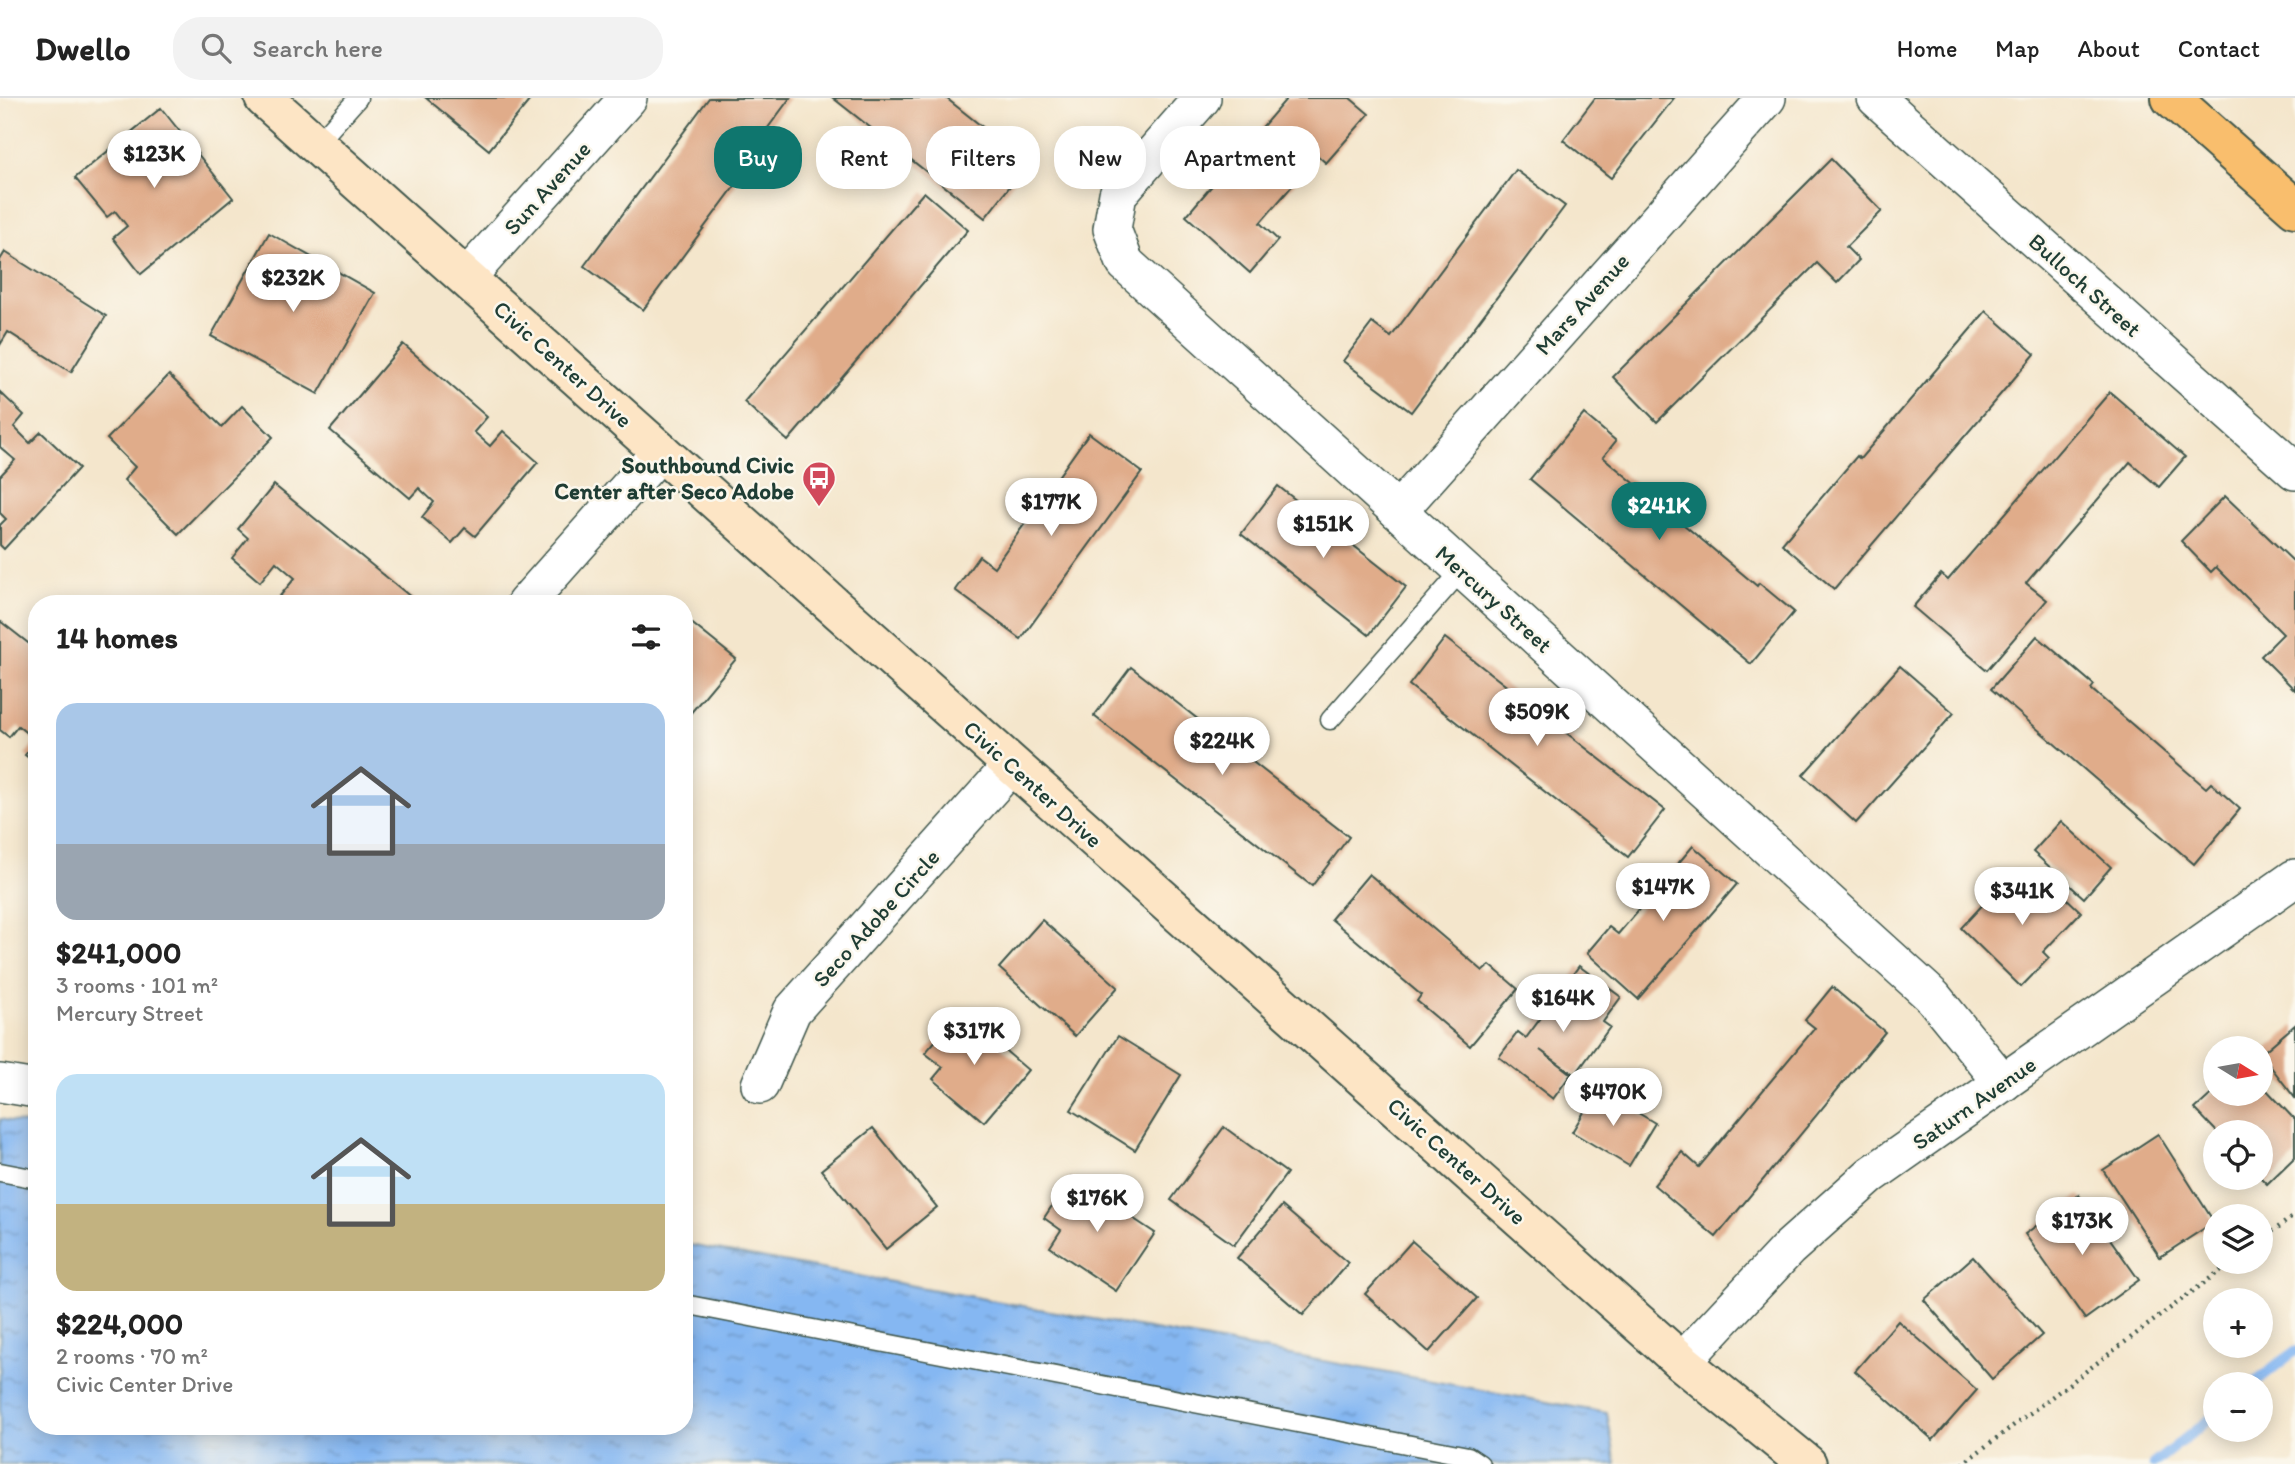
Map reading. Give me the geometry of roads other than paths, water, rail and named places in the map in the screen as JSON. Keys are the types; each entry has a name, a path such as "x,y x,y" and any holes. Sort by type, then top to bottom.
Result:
{"highway":[{"path":"2171,98 2295,208"}],"street":[{"name":"Civic Center Drive","path":"264,98 1682,1362 1807,1464"},
{"name":"Sun Avenue","path":"466,278 628,98"},
{"name":"Mercury Street","path":"1202,98 1118,194 1112,229 1125,263 1933,997 2003,1083"},
{"name":"Mars Avenue","path":"1398,511 1767,98"},
{"name":"Bulloch Street","path":"1876,98 2295,471"},
{"path":"533,595 661,452"},
{"name":"Seco Adobe Circle","path":"760,1085 793,1011 1012,765"},
{"name":"Saturn Avenue","path":"1682,1362 1788,1249 1871,1175 2295,878"},
{"path":"0,1083 28,1088"}],"lane":[{"path":"316,145 358,98"},
{"path":"1330,720 1462,570"},
{"path":"0,1172 28,1177"},
{"path":"693,1306 1468,1456 1480,1464"}],"water":[{"path":"0,1119 28,1124 28,1435 693,1435 693,1246 1607,1413 1616,1464 0,1464"}],"waterway":[{"path":"2268,1372 2295,1351"},
{"path":"2153,1464 2203,1424"}],"place":[{"name":"Southbound Civic Center after Seco Adobe","path":"819,508"}]}
